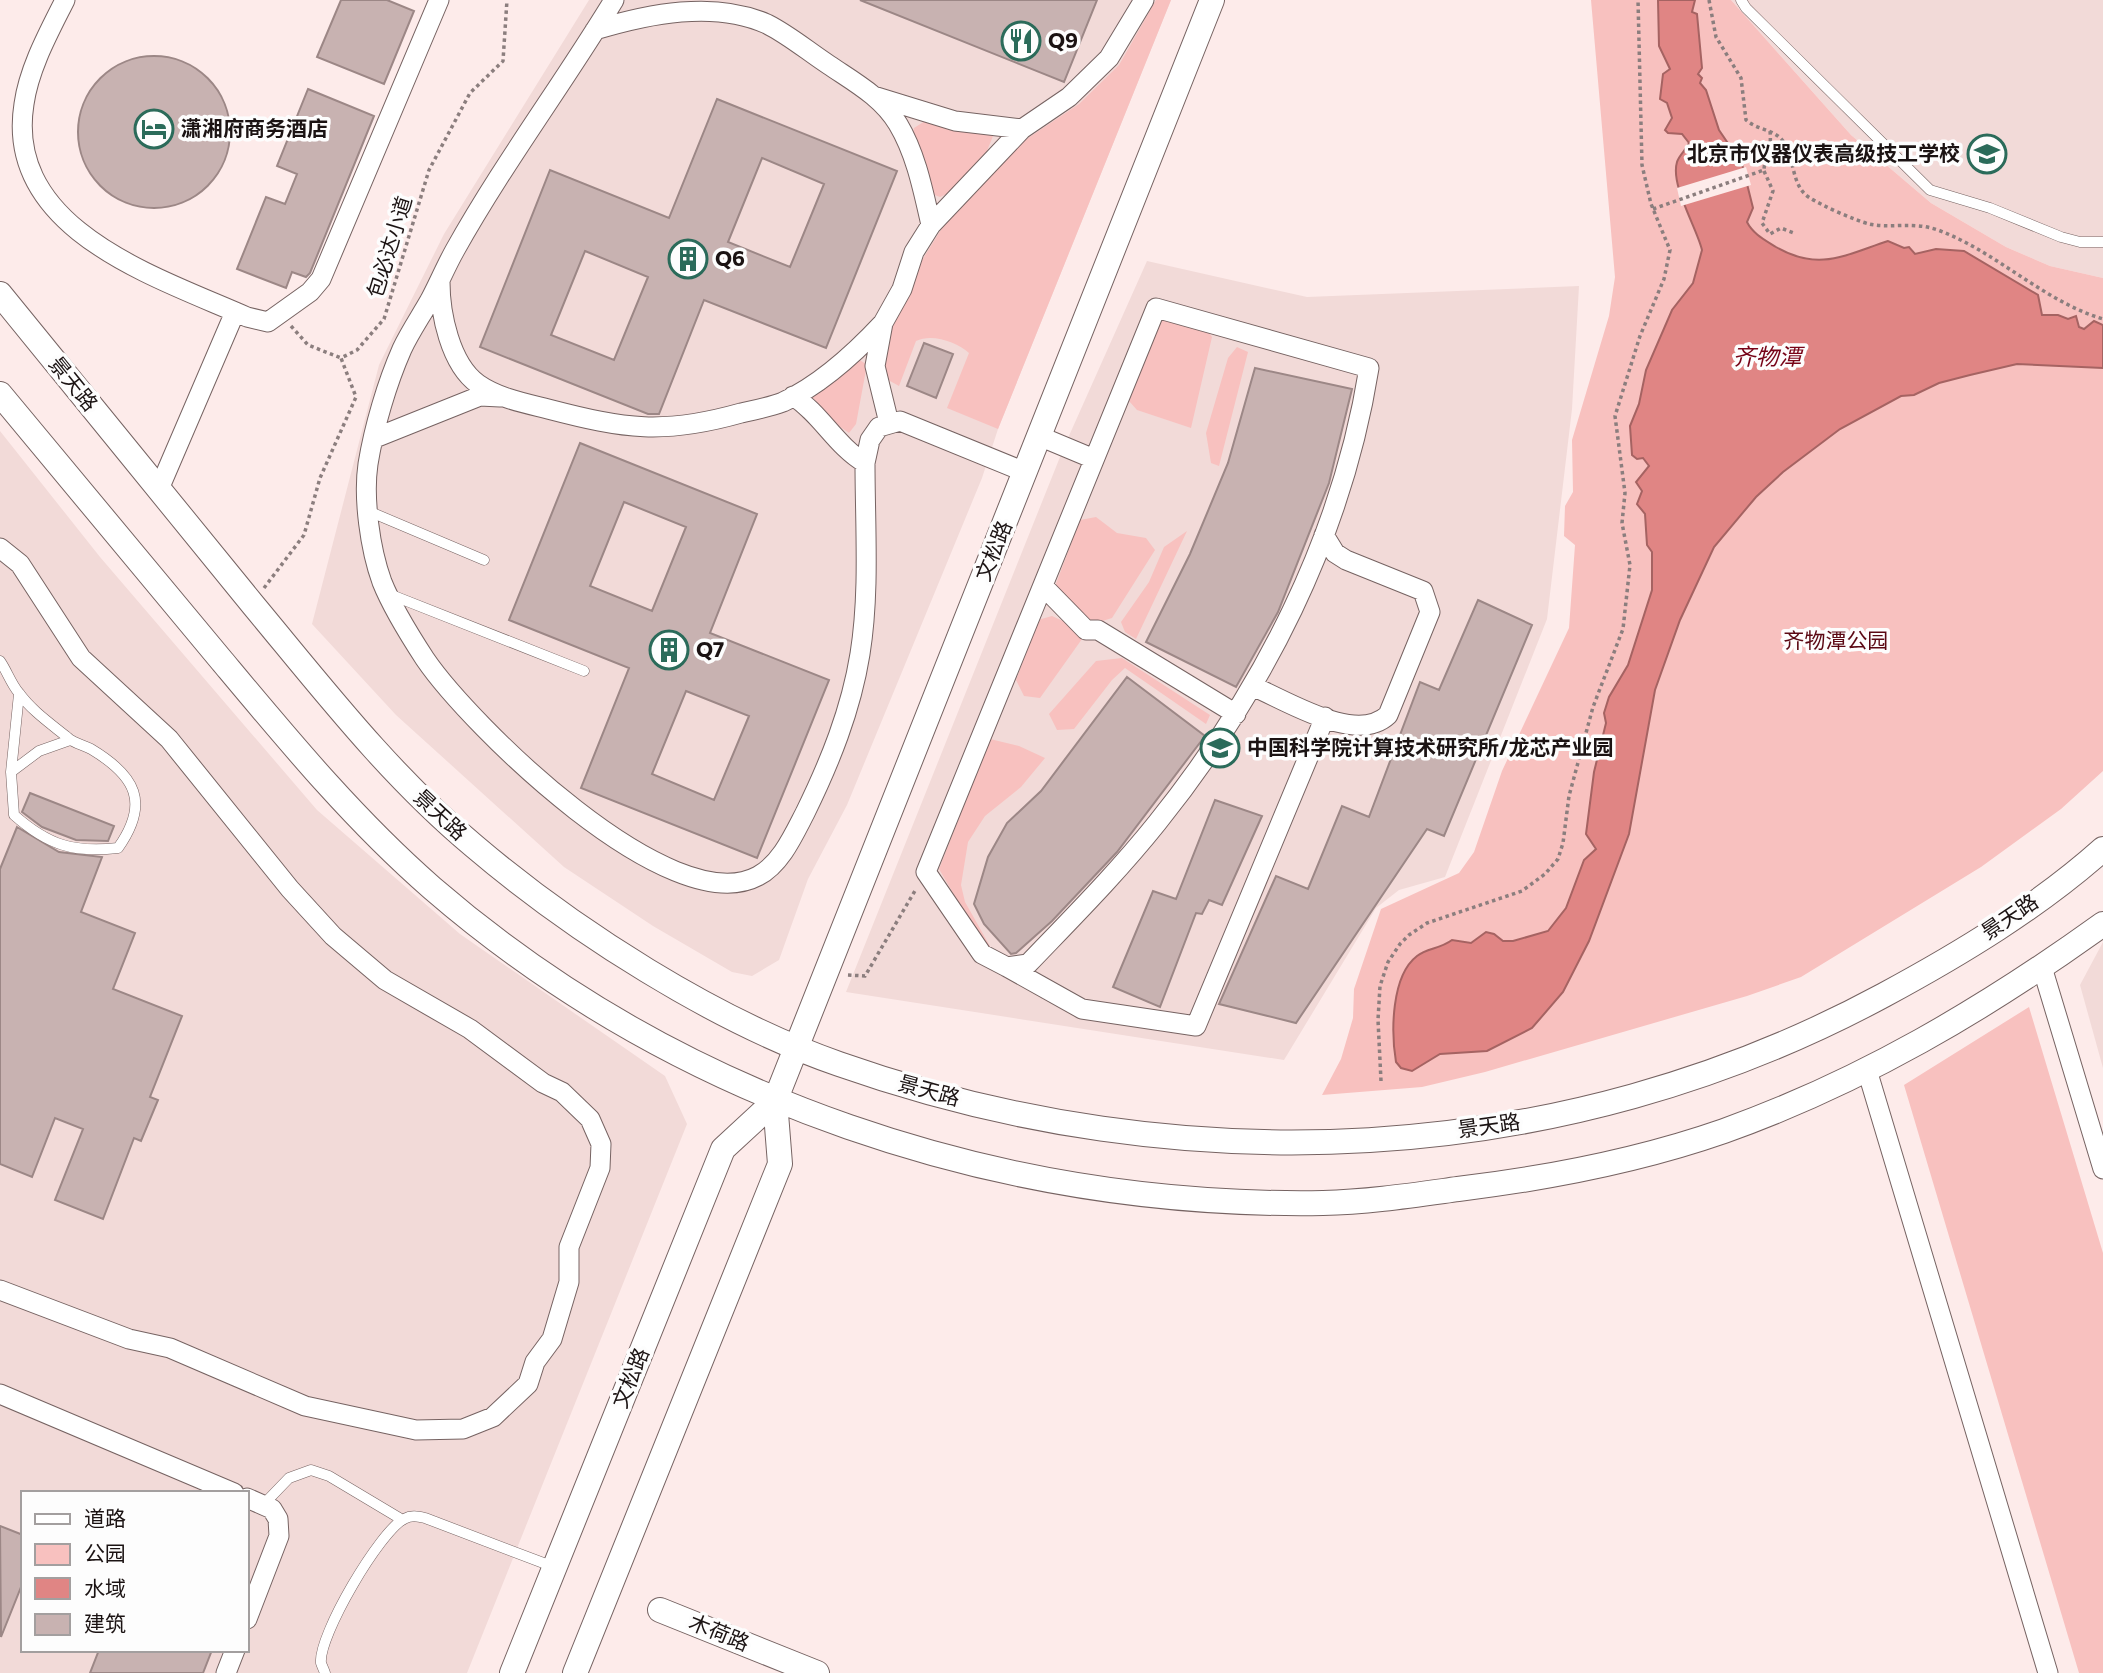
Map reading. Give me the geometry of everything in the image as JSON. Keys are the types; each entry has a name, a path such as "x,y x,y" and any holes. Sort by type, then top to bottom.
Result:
{"street":[{"path":"65,0 29,80 23,106 23,142 32,175 48,203 78,233 109,253 235,312 268,322 310,292 321,279 438,0"},
{"path":"614,0 456,248 402,349 368,464 366,511 382,581 425,659 463,704 533,775 578,813 632,850 671,869 726,882 755,878 776,860 799,823 835,747 852,692 865,612 865,463 870,440 879,427 900,421 1025,472"},
{"path":"440,281 440,300 450,340 460,362 476,383 505,397 622,427 665,429 719,420 782,402 858,350 883,323 902,289 914,252 931,225 1022,129 1069,97 1110,58 1144,0"},
{"name":"文松路","path":"512,1673 723,1149 775,1101 1212,0"},
{"path":"595,30 641,16 687,10 727,12 768,24 876,97 897,122 908,143 921,180 931,225"},
{"path":"876,97 955,121 1022,129"},
{"name":"景天路","path":"0,295 253,604 399,776 471,844 537,897 615,950 678,988 834,1063 931,1094 1135,1136 1238,1143 1326,1144 1508,1124 1598,1108 1700,1077 1778,1048 1939,965 2026,908 2103,849"},
{"path":"1007,967 1028,964 1124,862 1206,759 1236,714 1277,643 1324,535 1359,427 1369,368 1156,308 926,872 982,954 1082,1009 1196,1026 1325,717"},
{"path":"159,489 235,312"},
{"path":"883,323 874,366 889,423"},
{"path":"0,394 291,743 357,817 433,889 503,944 584,999 650,1039 775,1101 915,1151 1127,1194 1236,1202 1329,1203 1517,1182 1611,1165 1719,1133 1801,1101 1867,1070 1969,1015 2103,924"},
{"path":"375,438 480,396 505,397"},
{"path":"793,396 820,418 850,454 865,463"},
{"path":"1039,436 1094,459"},
{"path":"1252,686 1349,727 1364,728 1379,724 1388,715 1430,612 1423,591 1346,560 1335,553 1324,535"},
{"path":"0,548 20,564 81,658 169,739 290,889 333,936 385,980 470,1030 542,1083 562,1092 590,1119 601,1144 600,1168 569,1247 569,1282 552,1339 535,1362 528,1384 494,1417 463,1429 416,1430 305,1406 170,1348 129,1339 0,1290"},
{"path":"1043,586 1086,630 1098,630 1236,714"},
{"path":"2042,967 2103,1169"},
{"path":"1867,1070 2048,1673"},
{"name":"文松路","path":"575,1673 780,1164 775,1101"},
{"path":"0,1394 229,1491"},
{"path":"248,1616 279,1536 272,1509 255,1502"},
{"name":"木荷路","path":"660,1610 817,1673"},
{"path":"226,1673 234,1652"}],"lane":[{"path":"1741,0 1755,18 1930,190 1990,208 2062,237 2080,242 2103,242"},
{"path":"366,511 484,560"},
{"path":"389,594 584,671"},
{"path":"0,661 19,694 70,740 89,748 115,766 130,785 138,808 133,828 118,848 85,852 36,834 14,815 11,772 19,694"},
{"path":"11,772 39,751 70,740"},
{"path":"255,1502 289,1478 311,1470 329,1476 401,1519"},
{"path":"325,1673 321,1662 331,1626 362,1569 385,1535 401,1519 412,1516 425,1518 555,1567"}],"path":[{"name":"包必达小道","path":"341,358 357,350 384,319 429,170 470,93 503,61 507,0"},
{"path":"1381,1081 1378,1031 1380,986 1388,962 1409,935 1427,923 1522,891 1545,874 1558,859 1575,771 1593,707 1619,643 1629,591 1630,565 1622,523 1625,493 1615,415 1668,260 1668,241 1653,209 1640,153 1642,114 1638,0"},
{"path":"1709,0 1716,37 1741,78 1745,117 1751,125 1781,138 1787,148 1797,184 1808,197 1868,224 1909,224 1936,230 1989,256 2059,299 2103,319"},
{"path":"1761,171 1771,149 1770,131"},
{"path":"1653,209 1761,171"},
{"path":"1761,171 1773,191 1762,223 1770,234 1781,228 1794,233"},
{"path":"253,604 304,535 320,478 356,397 341,358 307,345 280,314"},
{"path":"826,973 865,976 926,872"}],"shaded area":[{"path":"589,0 1171,0 998,429 982,478 847,805 808,879 779,960 752,976 732,972 653,926 564,867 396,715 312,624 379,365 444,234"},
{"name":"北京市仪器仪表高级技工学校","path":"1731,0 2103,0 2103,278 2050,266 2006,247 1931,203 1851,135"},
{"name":"中国科学院计算技术研究所/龙芯产业园","path":"1147,261 1307,297 1579,286 1572,409 1547,619 1445,877 1399,890 1376,908 1284,1060 846,992 1064,447"},
{"path":"0,431 100,557 317,810 460,934 665,1076 687,1124 467,1673 0,1673"},
{"path":"2103,942 2103,1068 2080,985"}],"green space":[{"path":"1156,0 1171,0 998,429 947,408 969,353 958,345 937,338 916,341 899,386 890,381 883,369 891,330 919,265 947,220 1022,142 1079,104 1119,65"},
{"name":"齐物潭公园","path":"1591,0 1731,0 1851,135 1931,203 2006,247 2050,266 2103,278 2103,771 2061,809 1981,867 1801,977 1747,996 1485,1072 1422,1087 1322,1095 1341,1059 1353,1018 1354,989 1381,909 1459,873 1474,852 1502,771 1569,628 1575,545 1564,536 1565,506 1573,492 1572,440 1609,316 1615,277"},
{"path":"925,121 987,131 993,136 987,151 947,194 940,197 929,193 912,139 914,128"},
{"path":"1160,320 1205,327 1212,337 1191,428 1137,410 1129,401"},
{"path":"1237,347 1248,352 1219,466 1211,463 1206,433 1228,358"},
{"path":"858,359 866,364 866,370 856,424 849,433 833,422 812,397"},
{"path":"1096,517 1117,533 1146,538 1155,550 1112,618 1096,623 1064,605 1054,589 1080,520"},
{"path":"1187,531 1136,639 1125,632 1121,622 1149,582 1164,547"},
{"path":"1052,616 1063,621 1082,639 1040,698 1024,696 1016,680 1038,620"},
{"path":"1122,658 1210,715 1206,724 1125,668 1112,680 1074,729 1057,730 1049,714 1096,661"},
{"path":"990,739 1019,746 1045,758 1021,787 985,816 968,842 961,885 965,902 991,948 981,941 939,869"},
{"path":"2029,1007 2103,1253 2103,1673 2079,1673 1904,1085"}],"water":[{"name":"齐物潭","path":"1658,0 1695,0 1692,12 1697,14 1702,68 1698,74 1702,78 1700,83 1706,90 1719,130 1742,164 1753,208 1747,222 1756,233 1776,247 1806,259 1832,259 1888,241 1904,248 1909,247 1915,254 1936,249 1964,251 2038,295 2042,315 2058,315 2068,319 2076,316 2079,327 2084,329 2094,321 2103,325 2103,368 2017,364 1939,383 1914,395 1901,396 1840,429 1783,472 1756,497 1714,547 1680,620 1655,690 1629,834 1589,941 1563,992 1532,1028 1487,1051 1440,1054 1412,1071 1401,1068 1396,1062 1394,1036 1395,1005 1408,965 1421,953 1452,940 1471,943 1486,932 1503,941 1513,941 1548,931 1566,908 1584,860 1596,849 1586,834 1594,772 1606,723 1604,713 1609,697 1628,665 1652,590 1652,552 1647,545 1645,514 1637,504 1642,491 1636,482 1649,466 1643,458 1637,459 1632,455 1630,426 1639,404 1646,370 1672,310 1693,283 1702,250 1677,182 1678,159 1689,143 1682,134 1668,133 1665,130 1672,118 1667,103 1660,99 1663,74 1670,69 1659,46"}],"pier":[{"path":"1746,167 1751,185 1681,206 1677,188"}],"building":[{"path":"341,0 387,0 414,11 384,84 317,57"},
{"name":"Q9","path":"860,0 1097,0 1064,82"},
{"name":"潇湘府商务酒店","path":"154,56 183,62 208,78 224,103 230,132 224,161 208,186 183,202 154,208 125,202 100,186 84,161 78,132 84,103 100,78 125,62"},
{"path":"308,89 374,116 310,273 306,277 292,272 286,288 237,269 266,197 285,204 297,174 277,166"},
{"name":"Q6","path":"717,99 897,171 826,348 704,300 659,414 648,414 480,347 550,170 669,218","holes":["762,158 824,184 790,267 728,242","585,251 648,277 614,360 551,335"]},
{"path":"924,343 953,354 936,398 907,386"},
{"path":"1255,368 1352,389 1329,483 1278,612 1236,687 1146,642 1190,554 1228,463"},
{"name":"Q7","path":"580,443 757,514 710,633 829,680 757,858 581,788 629,668 509,620","holes":["624,502 686,527 652,611 590,586","686,691 749,716 714,800 652,774"]},
{"path":"1478,600 1532,625 1444,836 1427,829 1296,1023 1219,1004 1276,876 1308,889 1342,806 1369,817 1420,682 1439,690"},
{"path":"1127,677 1205,736 1117,852 1052,921 1016,953 1011,954 984,924 974,904 988,857 1007,823 1041,791"},
{"path":"30,793 114,826 108,841 76,840 42,827 22,812"},
{"path":"1215,800 1262,816 1222,905 1209,900 1202,914 1196,913 1160,1007 1113,987 1153,891 1176,899"},
{"path":"17,827 59,852 102,857 81,912 135,933 113,989 182,1016 150,1097 158,1100 141,1141 134,1138 103,1219 55,1200 83,1129 55,1118 32,1177 0,1164 0,869"},
{"path":"0,1526 21,1534 21,1587 1,1637"},
{"path":"98,1652 211,1652 203,1673 90,1673"}],"place":[{"name":"Q9","path":"1021,41"},
{"name":"潇湘府商务酒店","path":"154,129"},
{"name":"北京市仪器仪表高级技工学校","path":"1987,154"},
{"name":"Q6","path":"688,259"},
{"name":"Q7","path":"669,650"},
{"name":"中国科学院计算技术研究所/龙芯产业园","path":"1220,748"}]}
